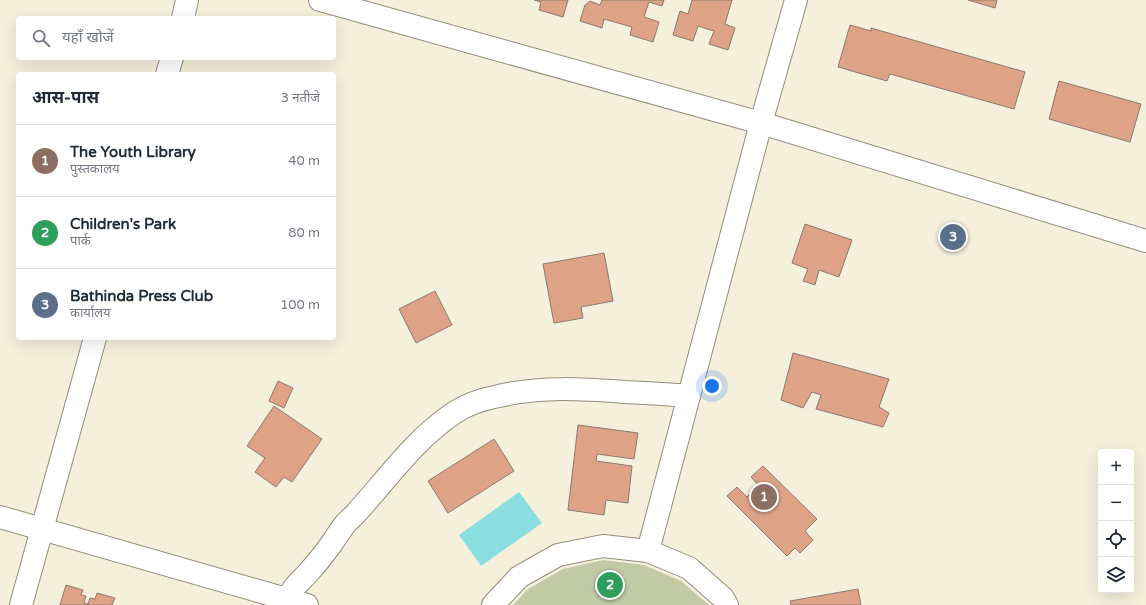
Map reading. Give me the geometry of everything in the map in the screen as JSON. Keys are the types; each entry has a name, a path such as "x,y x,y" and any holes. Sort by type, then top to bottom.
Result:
{"street":[{"path":"183,16 188,0"},
{"path":"320,0 761,123 1146,242"},
{"path":"648,551 761,123 796,0"},
{"path":"168,72 171,60"},
{"path":"21,605 94,340"},
{"path":"0,516 293,603 293,588 308,573 346,523 358,512 409,452 432,429 463,407 486,398 555,388 689,396"},
{"path":"493,605 519,577 558,555 603,546 648,551 689,568 723,598 727,605"}],"green space":[{"path":"603,560 644,565 681,581 709,605 513,605 528,589 563,569"}],"water":[{"path":"519,492 542,523 481,566 459,535"}],"building":[{"path":"534,0 568,0 563,17 539,10 541,2"},
{"path":"602,0 664,0 662,6 649,2 644,17 659,22 653,42 630,35 632,27 604,19 602,28 580,21 585,5 590,1 600,5"},
{"path":"692,0 732,0 725,24 735,28 728,50 709,44 714,31 698,26 693,41 673,35 680,11 688,14"},
{"path":"968,0 997,0 995,8"},
{"path":"850,25 871,31 871,28 1025,72 1014,109 890,74 887,81 838,67"},
{"path":"1059,81 1141,104 1130,142 1049,119"},
{"path":"805,224 852,240 839,277 819,270 815,285 803,281 808,269 792,263"},
{"path":"604,253 613,301 581,307 583,318 554,323 543,264"},
{"path":"435,291 452,325 416,343 399,309"},
{"path":"793,353 889,379 879,407 889,413 883,427 816,409 821,395 812,392 803,408 781,400"},
{"path":"278,381 293,388 284,408 269,401"},
{"path":"274,406 322,439 292,482 284,477 276,487 255,472 265,458 247,446"},
{"path":"578,425 638,433 634,459 597,454 596,461 632,466 628,503 606,500 604,515 568,510"},
{"path":"494,439 514,471 448,513 428,481"},
{"path":"763,466 817,519 805,531 813,540 800,553 795,548 787,556 727,496 737,487 747,497 758,485 751,477"},
{"path":"66,585 83,590 81,595 86,596 84,603 88,604 90,598 95,599 97,593 115,598 112,605 60,605"},
{"path":"858,589 861,605 791,605 790,601"}],"place":[{"name":"Bathinda Press Club","path":"953,237"},
{"name":"The Youth Library","path":"764,497"},
{"name":"Children's Park","path":"610,585"}]}
